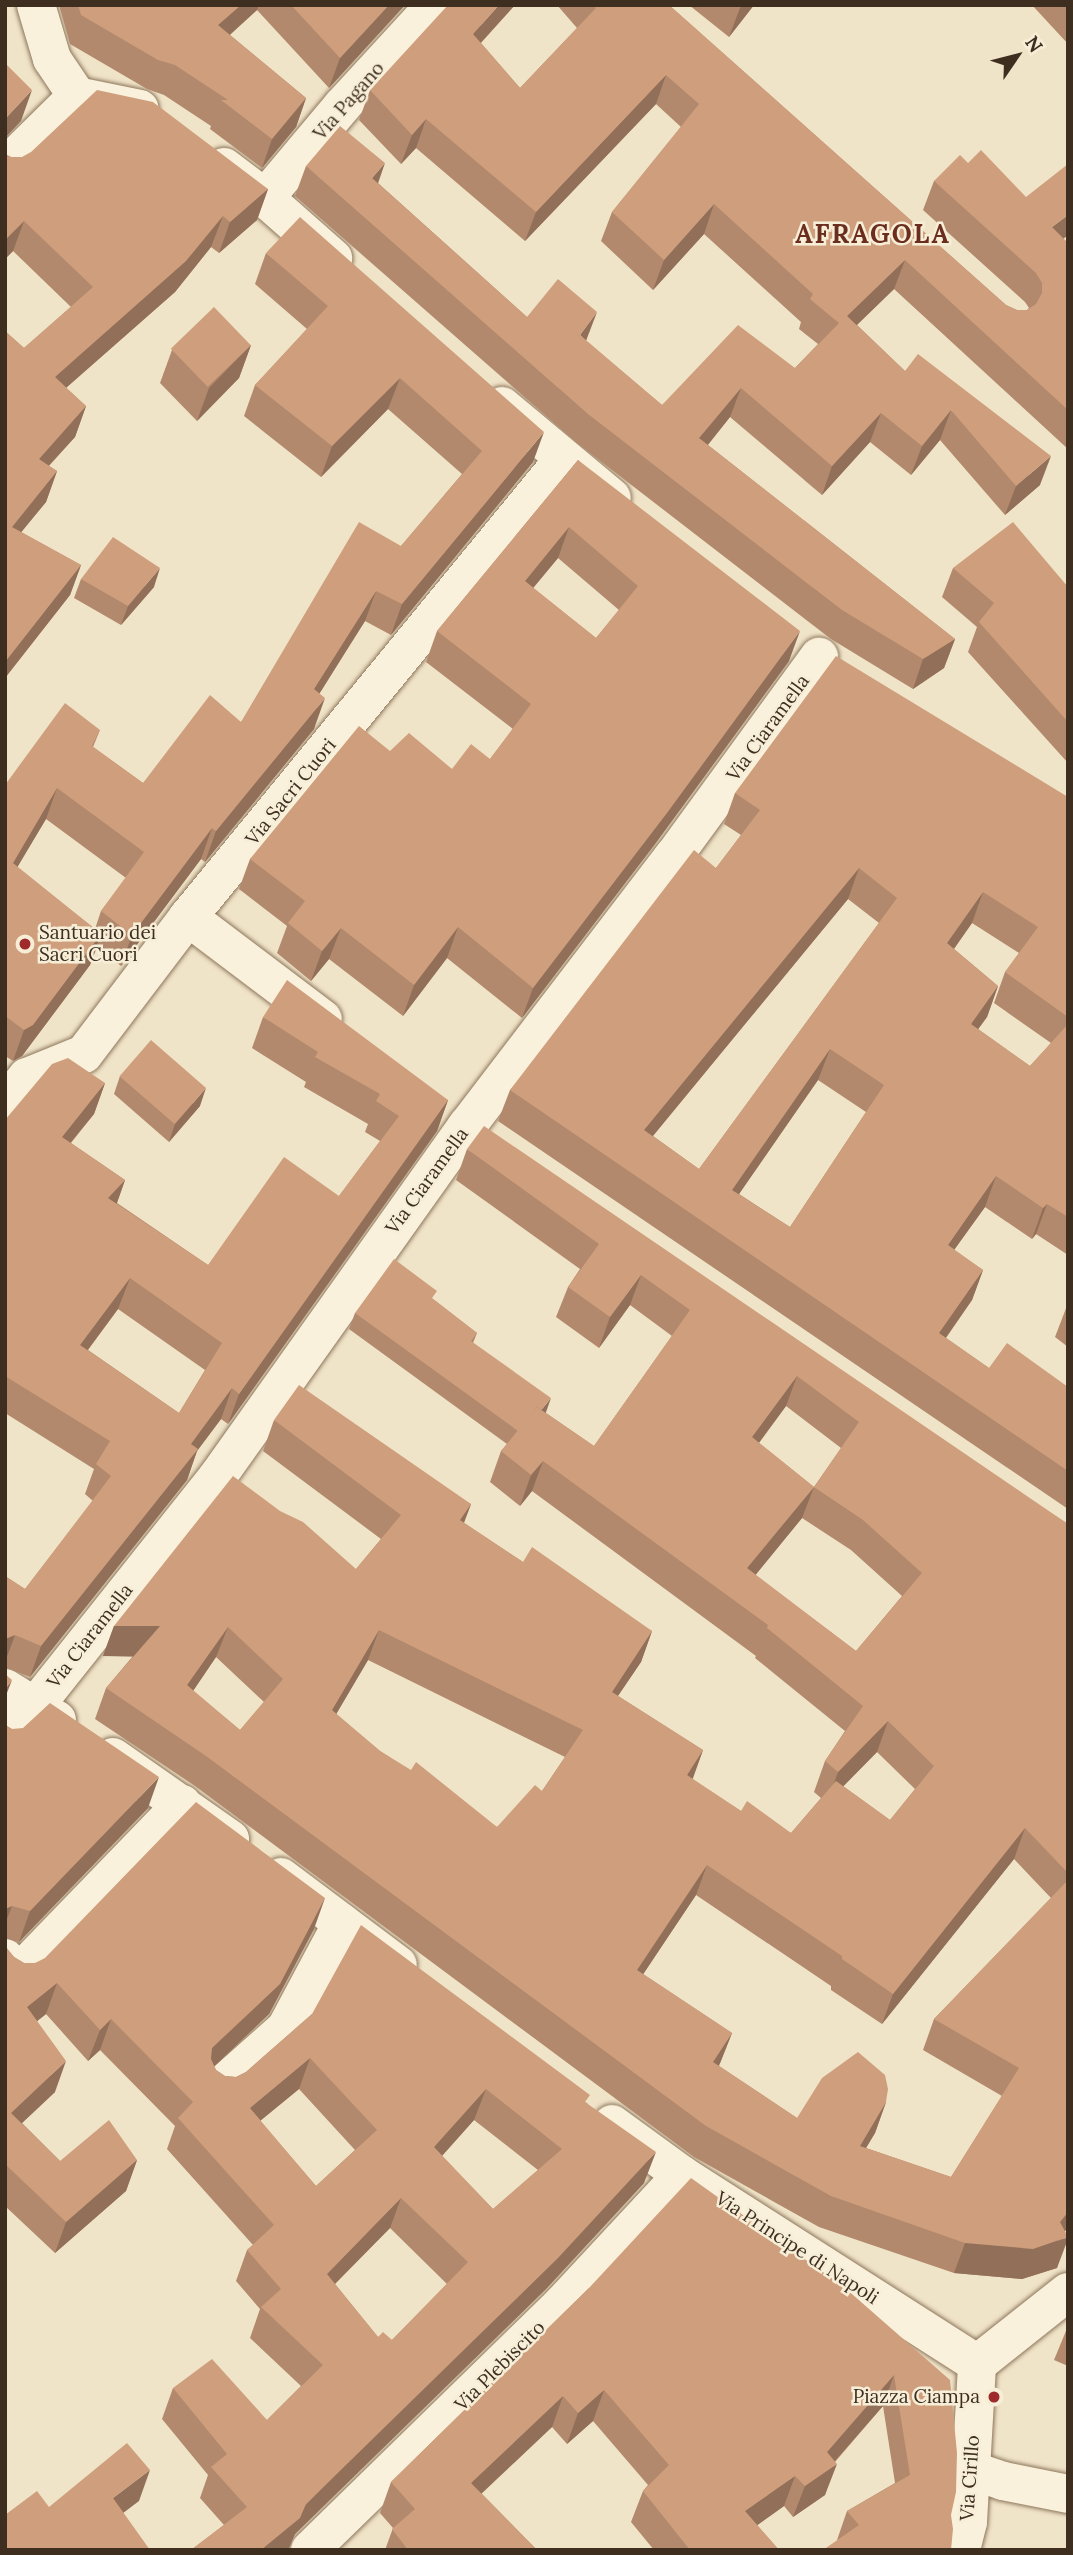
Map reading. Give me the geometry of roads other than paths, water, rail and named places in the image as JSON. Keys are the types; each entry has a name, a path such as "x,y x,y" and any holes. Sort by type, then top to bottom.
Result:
{"street":[{"path":"36,5 52,60 77,96 151,112 265,198 364,285"},
{"name":"Via Pagano","path":"265,198 343,105 435,5"},
{"path":"5,167 77,96"},
{"path":"479,387 563,460 638,518"},
{"name":"Via Sacri Cuori","path":"5,1104 27,1077 84,1054 188,917 563,460"},
{"path":"787,632 854,679"},
{"name":"Via Ciaramella","path":"5,1738 20,1697 218,1476 454,1117 664,869 819,657"},
{"path":"188,917 354,1042"},
{"path":"454,1117 502,1150"},
{"path":"20,1697 183,1804 429,1988"},
{"path":"5,1958 19,1973 183,1804"},
{"path":"221,2086 286,2028 342,1923"},
{"name":"Via Principe di Napoli","path":"580,2101 682,2175 977,2364"},
{"name":"Via Plebiscito","path":"310,2550 503,2363 682,2175"},
{"path":"977,2364 1068,2292"},
{"name":"Via Cirillo","path":"961,2550 968,2522 977,2364"},
{"path":"971,2470 1003,2481 1068,2494"}],"place":[{"name":"Santuario dei Sacri Cuori","path":"25,944"},
{"name":"Piazza Ciampa","path":"994,2397"}],"district":[{"name":"AFRAGOLA","path":"873,234"}]}
